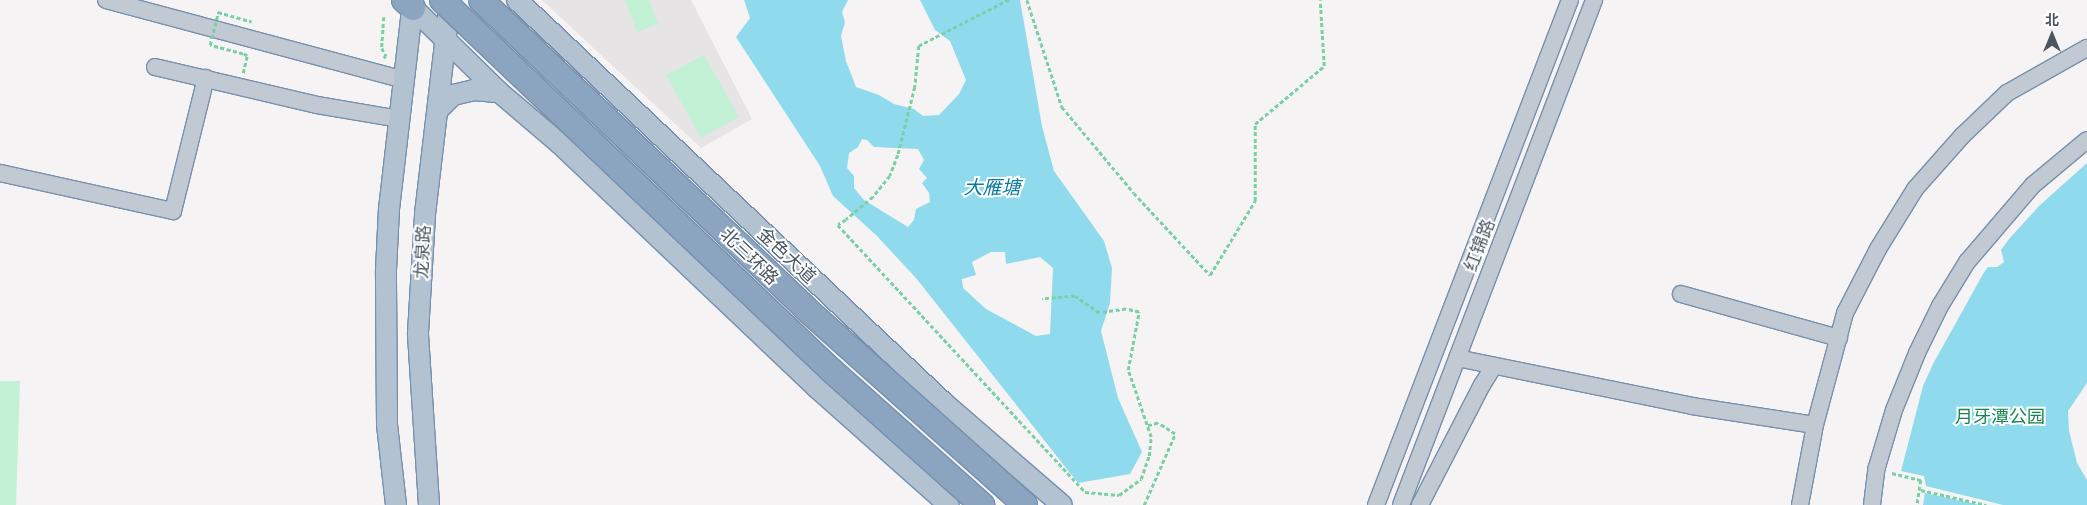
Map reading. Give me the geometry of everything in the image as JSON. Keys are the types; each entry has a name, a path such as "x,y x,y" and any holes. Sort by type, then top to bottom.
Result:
{"highway":[{"name":"北三环路","path":"442,0 831,370 982,505"},
{"name":"北三环路","path":"481,0 805,308 1025,505"}],"main road":[{"name":"龙泉路","path":"429,505 418,334 425,214 450,0"},
{"name":"金色大道","path":"517,0 943,402 1062,505"},
{"name":"龙泉路","path":"396,505 387,425 385,341 389,210 404,80 410,2"},
{"path":"410,2 445,40 499,92 559,143 817,388 949,505"},
{"path":"559,143 555,120 565,98 586,86 609,88"},
{"path":"438,110 453,95 474,90 499,92"}],"street":[{"path":"106,0 404,80"},
{"name":"红锦路","path":"1376,505 1570,0"},
{"name":"红锦路","path":"1401,505 1594,0"},
{"path":"1800,505 1815,426 1845,313 1878,248 1915,189 1963,135 2007,93 2087,48"},
{"path":"155,67 317,105 399,119"},
{"path":"0,173 173,211 206,78"},
{"path":"1872,505 1877,467 1894,410 1917,353 1940,306 1967,262 2034,185 2087,140"},
{"path":"1681,294 1839,338"},
{"path":"1457,358 1692,406 1815,426"},
{"path":"1420,505 1482,385 1494,366"}],"path":[{"path":"1009,0 919,46 915,87 898,155 890,176 873,197 846,220 838,224 1086,492 1119,495 1141,479 1149,456 1151,437 1128,370 1139,312 1126,310 1099,313 1075,296 1042,299"},
{"path":"1027,0 1062,107 1134,193 1210,275 1255,202 1255,124 1324,66 1320,0"},
{"path":"239,86 247,56 210,45 218,12 252,22"},
{"path":"384,17 382,48 386,56"},
{"path":"1144,505 1175,434 1158,423 1147,426"},
{"path":"1893,466 1891,474 1921,480 1918,505"},
{"path":"1921,490 1986,505"}],"shaded area":[{"path":"542,0 691,0 752,119 701,148"}],"green space":[{"path":"625,0 649,0 658,24 637,32"},
{"path":"704,55 739,117 701,138 666,75"},
{"path":"0,381 20,381 16,505 0,505"}],"water":[{"name":"大雁塘","path":"744,0 848,0 842,12 845,22 841,36 846,61 856,87 879,95 894,104 914,109 923,116 939,115 959,94 966,80 950,41 935,30 920,0 1020,0 1042,126 1054,171 1104,241 1112,268 1110,303 1101,331 1118,398 1142,452 1130,474 1078,483 916,278 876,235 833,196 820,166 736,37 750,18","holes":["862,139 867,140 874,147 918,149 924,160 919,169 927,178 922,183 929,193 930,202 916,209 914,220 908,227 864,200 854,188 854,176 847,168 849,153 858,147","991,252 1005,252 1006,264 1040,257 1053,268 1050,334 1036,336 986,309 963,288 962,279 976,275 972,262"]},
{"name":"月牙潭公园","path":"2087,163 2087,383 2068,411 2069,431 2077,463 2087,480 2087,505 2003,505 1926,486 1924,476 1901,471 1923,386 1933,364 1983,274 1988,267 1997,267 2004,262 2001,250 2009,239 2039,206"},
{"path":"1925,493 1980,505 1923,505"}]}
